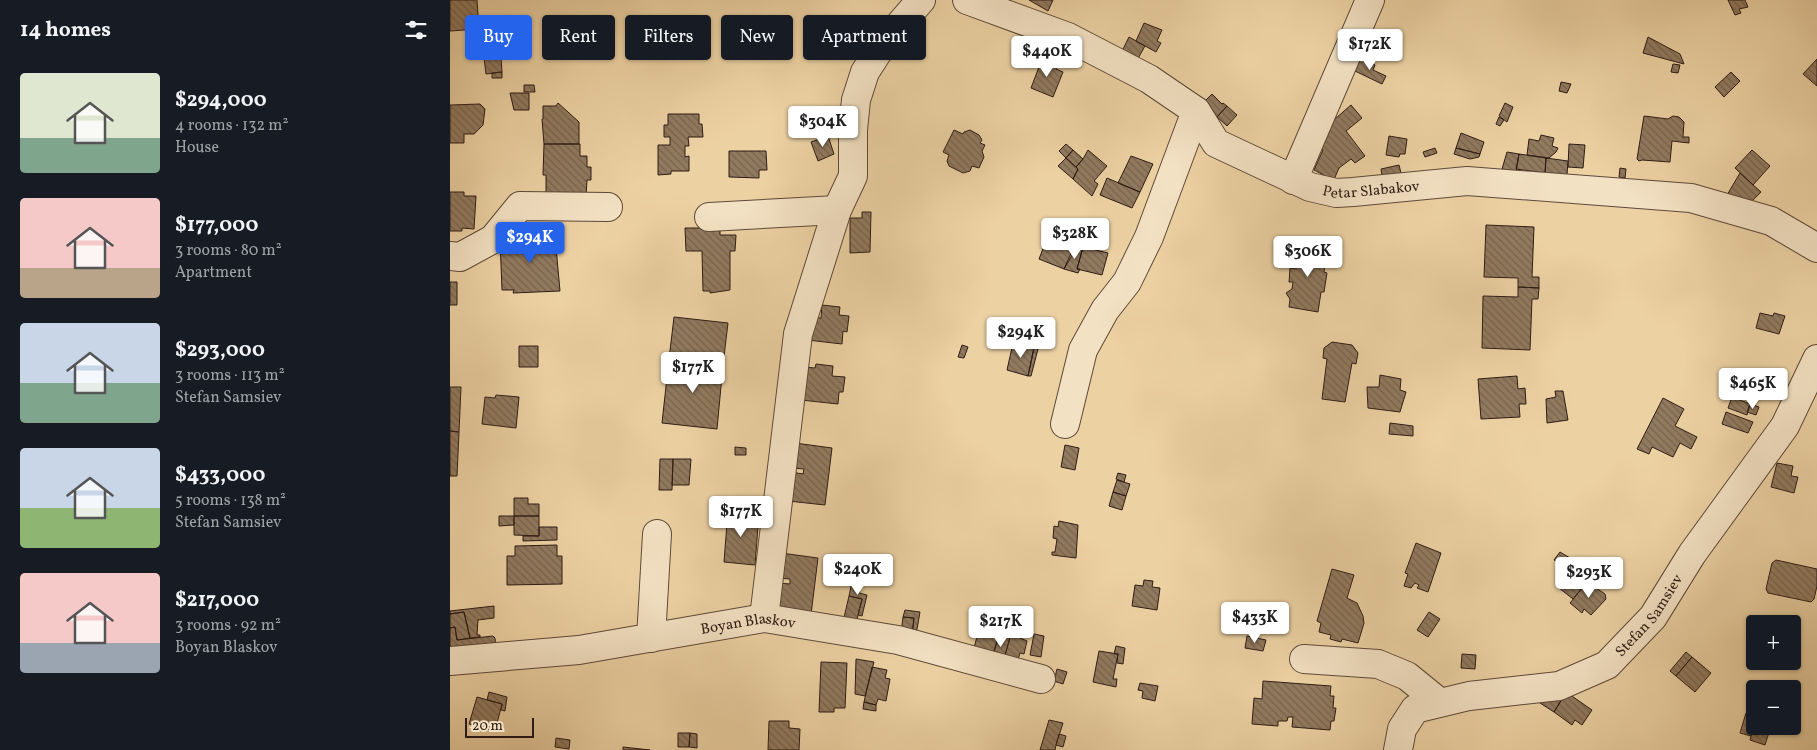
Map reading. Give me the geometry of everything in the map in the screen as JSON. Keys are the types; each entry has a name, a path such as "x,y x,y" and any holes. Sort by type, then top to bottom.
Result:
{"street":[{"path":"764,618 798,334 837,210 852,176 856,100 865,72 882,44 921,0"},
{"name":"Petar Slabakov","path":"967,0 1068,37 1149,79 1196,111 1216,143 1310,187 1336,193 1467,182 1691,198 1771,221 1817,248"},
{"path":"1293,180 1370,0"},
{"path":"1065,424 1082,350 1106,310 1128,282 1149,237 1196,111"},
{"path":"450,256 460,257 493,239 520,206 608,207"},
{"path":"709,217 837,210"},
{"name":"Stefan Samsiev","path":"1398,750 1402,729 1415,709 1469,696 1560,686 1607,665 1653,617 1692,554 1785,426 1817,359"},
{"path":"651,638 657,534"},
{"name":"Boyan Blaskov","path":"450,661 579,650 764,618 898,640 1041,679"},
{"path":"1304,660 1378,664 1407,676 1439,702"}],"building":[{"path":"450,0 477,0 478,15 465,15 465,30 450,31"},
{"path":"1029,0 1053,0 1048,11"},
{"path":"1728,0 1745,0 1748,7 1739,9 1741,13 1735,15"},
{"path":"1144,23 1162,30 1157,41 1161,43 1156,52 1136,41"},
{"path":"1129,37 1145,46 1136,62 1121,53"},
{"path":"1648,37 1680,54 1684,64 1643,53"},
{"path":"1361,58 1375,65 1373,70 1386,76 1382,84 1355,71"},
{"path":"1042,59 1058,65 1056,69 1063,72 1053,97 1031,88"},
{"path":"1817,59 1817,86 1803,74"},
{"path":"484,60 501,60 502,72 486,74"},
{"path":"1673,64 1680,65 1678,73 1671,72"},
{"path":"502,72 502,78 492,78 492,73"},
{"path":"1731,72 1740,81 1724,97 1715,87"},
{"path":"1561,82 1571,84 1567,93 1559,91"},
{"path":"524,85 534,85 535,92 524,92"},
{"path":"510,93 529,93 529,110 514,110"},
{"path":"1212,94 1222,104 1227,106 1217,117 1203,103"},
{"path":"558,103 579,122 579,144 544,144 543,106 556,106"},
{"path":"1505,103 1513,107 1507,122 1499,116"},
{"path":"480,104 485,109 483,125 474,134 464,134 464,143 450,143 450,105"},
{"path":"1351,105 1362,118 1346,131 1365,156 1355,163 1351,159 1339,168 1333,182 1323,178 1324,175 1314,170 1323,150 1320,148 1320,132"},
{"path":"1227,106 1237,115 1227,126 1217,117"},
{"path":"668,114 699,114 699,124 702,124 703,137 688,137 689,146 685,146 685,157 689,156 689,171 671,171 671,174 658,175 658,145 670,145 670,137 664,137 664,125 668,125"},
{"path":"1644,116 1668,119 1673,116 1679,117 1684,122 1683,137 1689,137 1689,143 1672,141 1670,162 1639,161 1637,159"},
{"path":"1499,117 1504,120 1500,126 1496,124"},
{"path":"954,130 963,134 970,130 979,135 982,140 980,143 985,145 982,151 984,157 979,168 972,166 970,171 963,173 949,166 947,161 949,155 943,152"},
{"path":"1461,133 1484,142 1480,154 1456,148"},
{"path":"1541,135 1554,138 1552,146 1558,148 1556,152 1549,158 1527,155 1529,139 1539,141"},
{"path":"828,136 834,154 818,161 811,142"},
{"path":"1389,136 1407,139 1405,154 1400,154 1399,157 1386,155"},
{"path":"544,144 580,144 580,156 587,156 587,167 591,167 591,180 587,180 586,197 546,197 546,175 543,175"},
{"path":"1066,144 1073,150 1066,158 1059,151"},
{"path":"1569,144 1585,145 1583,168 1568,167"},
{"path":"1435,148 1437,153 1425,157 1423,152"},
{"path":"1456,148 1480,154 1479,157 1470,159 1454,154"},
{"path":"1073,150 1083,159 1076,167 1066,158"},
{"path":"1088,150 1107,166 1094,181 1098,184 1092,196 1073,179 1078,169 1076,167"},
{"path":"1752,150 1770,166 1753,185 1735,168"},
{"path":"729,151 766,151 767,170 759,170 759,178 729,177"},
{"path":"1507,152 1519,154 1516,172 1502,169"},
{"path":"1519,154 1546,158 1545,173 1516,169"},
{"path":"1131,156 1153,164 1140,192 1118,183"},
{"path":"1066,158 1078,169 1073,179 1058,166"},
{"path":"1546,158 1568,161 1567,175 1545,173"},
{"path":"1399,165 1402,177 1383,182 1381,169"},
{"path":"1620,168 1626,169 1625,178 1619,177"},
{"path":"1740,173 1761,192 1750,203 1727,195"},
{"path":"1107,178 1140,192 1132,208 1100,195"},
{"path":"450,192 464,192 464,196 476,196 474,229 462,228 462,231 450,231"},
{"path":"862,212 871,212 870,252 850,253 850,218 862,218"},
{"path":"1486,225 1534,227 1532,277 1539,277 1539,288 1518,287 1518,278 1484,277"},
{"path":"685,228 720,228 720,235 736,235 735,251 730,251 730,290 710,293 710,291 703,291 702,251 686,251"},
{"path":"557,234 558,247 556,247 560,291 513,293 514,290 502,290 500,240 511,240 511,236"},
{"path":"1048,236 1074,247 1064,269 1039,259"},
{"path":"1301,244 1324,247 1327,250 1324,272 1327,273 1324,292 1321,292 1318,312 1289,307 1290,299 1286,293 1292,289 1293,282 1289,282 1290,268 1296,269 1293,258 1300,254"},
{"path":"1078,245 1083,247 1077,269 1080,269 1078,273 1064,269"},
{"path":"1083,247 1108,253 1102,275 1077,269"},
{"path":"450,282 457,282 457,305 450,305"},
{"path":"1518,287 1539,288 1538,299 1532,299 1530,350 1482,348 1483,296 1518,297"},
{"path":"822,305 840,307 839,315 849,316 847,332 843,331 842,344 807,340 810,317 821,318"},
{"path":"1760,313 1773,316 1774,313 1785,316 1779,334 1756,328"},
{"path":"674,317 728,323 723,365 669,359"},
{"path":"1332,342 1352,345 1358,353 1356,364 1352,363 1345,402 1322,399 1327,359 1323,358 1324,348"},
{"path":"1013,343 1034,348 1028,376 1007,370"},
{"path":"962,345 968,347 964,358 958,357"},
{"path":"519,346 538,346 538,367 519,367"},
{"path":"1034,348 1038,349 1031,376 1028,376"},
{"path":"669,359 723,365 717,429 662,423"},
{"path":"816,364 833,366 832,376 845,377 843,392 839,392 838,404 801,400 804,367 815,368"},
{"path":"1759,373 1771,377 1767,389 1755,386"},
{"path":"1380,375 1401,379 1400,390 1406,392 1400,412 1368,408 1367,387 1379,387"},
{"path":"1517,376 1518,389 1525,388 1526,404 1519,404 1520,417 1481,419 1478,379"},
{"path":"450,387 461,387 459,432 450,431"},
{"path":"1555,391 1563,391 1568,420 1547,423 1546,399 1556,397"},
{"path":"496,395 519,397 516,428 482,424 485,397 495,398"},
{"path":"1732,397 1750,404 1747,415 1728,408"},
{"path":"1663,398 1684,409 1675,426 1697,437 1691,449 1680,443 1673,457 1652,447 1649,454 1637,449"},
{"path":"1750,404 1759,407 1756,415 1747,412"},
{"path":"1726,412 1753,422 1748,433 1722,424"},
{"path":"1390,423 1413,426 1413,436 1389,434"},
{"path":"450,431 459,432 457,476 450,476"},
{"path":"795,443 832,448 825,505 788,501 791,472 803,474 804,469 792,468"},
{"path":"1065,445 1079,448 1075,470 1061,467"},
{"path":"735,447 746,448 746,455 735,455"},
{"path":"660,459 673,459 672,490 659,490"},
{"path":"673,459 691,459 689,485 672,485"},
{"path":"1777,463 1793,466 1791,476 1798,477 1794,493 1771,487"},
{"path":"1118,473 1126,475 1124,482 1116,479"},
{"path":"1117,480 1130,484 1126,496 1113,492"},
{"path":"1113,492 1126,496 1122,510 1109,506"},
{"path":"514,498 528,498 528,504 539,504 539,516 514,516"},
{"path":"728,510 759,513 755,565 724,562"},
{"path":"499,516 514,516 514,525 499,526"},
{"path":"514,516 539,516 539,536 514,535"},
{"path":"1059,521 1078,525 1076,558 1052,555 1052,552 1055,552 1057,539 1053,538 1054,526 1058,527"},
{"path":"539,527 557,527 557,540 523,541 523,536 539,536"},
{"path":"1416,543 1441,553 1428,592 1417,588 1419,585 1415,583 1411,588 1404,586 1408,574 1405,573"},
{"path":"557,545 557,556 562,556 562,584 507,585 507,556 515,556 515,546"},
{"path":"1560,552 1580,564 1574,573 1554,560"},
{"path":"781,553 818,558 811,615 774,611 778,583 790,584 790,579 778,578"},
{"path":"1776,560 1817,569 1817,586 1814,599 1811,602 1768,593 1766,589 1772,563"},
{"path":"1332,569 1354,575 1347,598 1357,603 1363,616 1364,623 1358,643 1342,639 1341,642 1330,639 1331,635 1319,632 1321,623 1317,621"},
{"path":"1568,575 1576,581 1579,576 1587,582 1573,599 1559,588"},
{"path":"1144,580 1153,581 1152,587 1160,588 1157,610 1132,606 1135,585 1143,586"},
{"path":"852,582 861,584 859,593 867,595 862,616 858,615 862,599 849,596"},
{"path":"1587,582 1605,594 1606,599 1591,615 1584,609 1582,613 1570,603"},
{"path":"849,596 862,599 856,624 843,622"},
{"path":"494,606 494,618 478,620 477,635 480,635 480,637 470,638 464,612 450,614 450,611"},
{"path":"905,610 920,612 916,635 912,635 914,618 903,617"},
{"path":"464,612 470,638 457,640 455,627 450,628 450,614"},
{"path":"1429,612 1440,619 1428,637 1417,630"},
{"path":"903,617 914,618 912,635 901,633"},
{"path":"980,625 1000,631 992,657 973,652"},
{"path":"455,627 457,640 493,636 495,638 496,650 450,649 450,628"},
{"path":"1000,631 1011,634 1002,666 991,663"},
{"path":"1011,634 1027,641 1024,654 1020,653 1015,670 1002,666"},
{"path":"1034,634 1044,636 1041,657 1030,655"},
{"path":"1247,636 1266,640 1263,651 1245,648"},
{"path":"1116,646 1125,648 1123,664 1117,663 1118,654 1114,654"},
{"path":"1099,651 1118,654 1113,679 1117,679 1116,687 1093,682"},
{"path":"1686,652 1692,657 1676,676 1670,671"},
{"path":"1462,654 1476,655 1475,669 1461,668"},
{"path":"1692,657 1711,673 1695,692 1676,676"},
{"path":"856,659 874,662 865,696 855,694"},
{"path":"821,662 847,663 845,708 834,708 834,712 819,712"},
{"path":"872,667 887,670 885,678 890,679 886,701 878,699 876,705 864,702"},
{"path":"1057,669 1067,672 1063,684 1054,681"},
{"path":"1263,681 1331,686 1330,696 1334,696 1333,708 1336,708 1330,730 1292,727 1293,717 1288,717 1287,721 1278,721 1278,726 1252,724 1254,698 1262,699"},
{"path":"1140,683 1158,686 1155,701 1142,698 1143,691 1138,690"},
{"path":"1544,690 1561,701 1554,712 1537,701"},
{"path":"489,692 507,697 505,711 501,710 502,704 487,700"},
{"path":"1566,692 1592,710 1582,725 1575,720 1572,725 1554,712"},
{"path":"477,697 502,704 495,731 469,724"},
{"path":"864,702 876,705 876,711 863,709"},
{"path":"1746,713 1746,735 1740,733"},
{"path":"1049,720 1063,723 1055,750 1040,750"},
{"path":"769,721 789,721 789,728 800,729 799,750 768,750"},
{"path":"678,733 690,733 689,747 678,747"},
{"path":"690,733 697,734 697,748 689,747"},
{"path":"1059,734 1066,736 1063,747 1056,745"},
{"path":"1751,735 1768,735 1765,745 1750,740"},
{"path":"556,738 570,740 569,749 555,747"},
{"path":"623,747 650,750 623,750"}]}
